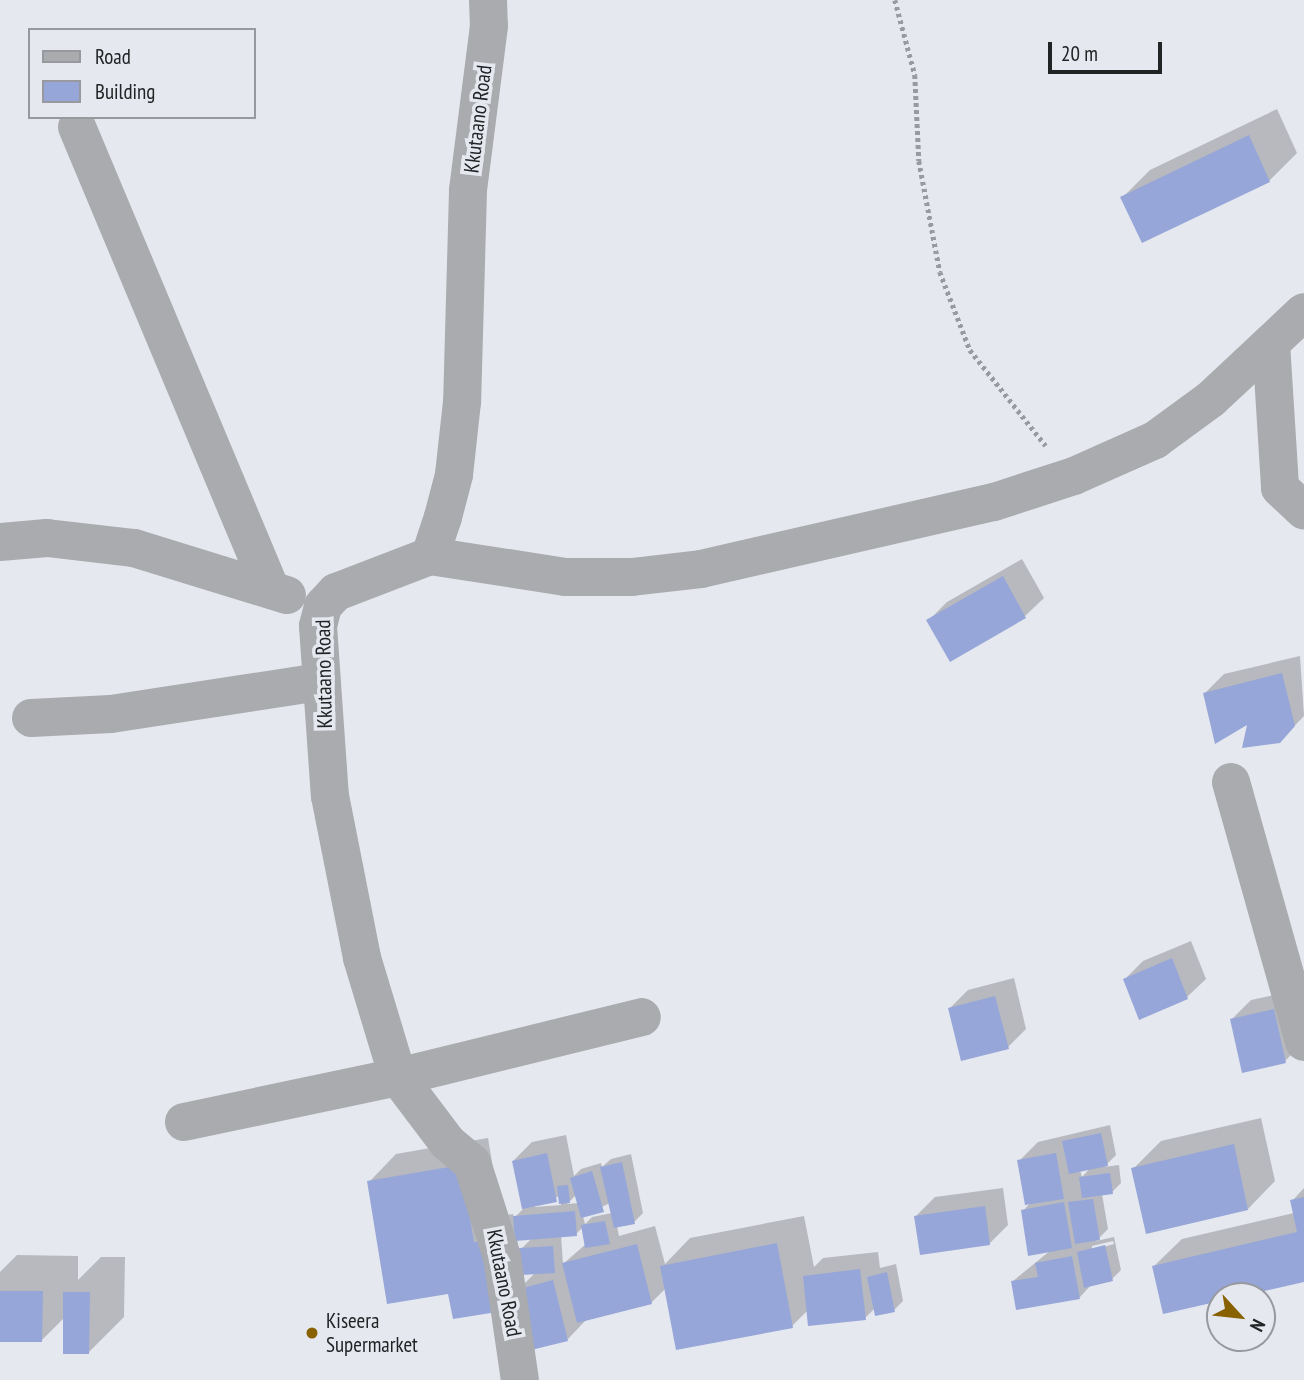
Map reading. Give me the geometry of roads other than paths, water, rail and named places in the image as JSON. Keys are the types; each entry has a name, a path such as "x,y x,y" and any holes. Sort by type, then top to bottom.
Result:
{"street":[{"name":"Kkutaano Road","path":"488,0 489,26 468,191 458,440 449,496 430,556 336,592 323,606 318,626 330,796 349,901 398,1077 448,1143 472,1163 502,1257 520,1380"},
{"path":"77,127 271,590"},
{"path":"430,556 565,577 632,577 701,569 901,527 1074,476 1155,440 1186,420 1304,312"},
{"path":"1271,344 1280,488 1304,510"},
{"path":"0,542 47,538 134,548 323,606"},
{"path":"31,718 111,714 320,682"},
{"path":"1231,782 1304,1042"},
{"path":"184,1122 398,1077 642,1017"}],"place":[{"name":"Kiseera Supermarket","path":"312,1333"}]}
